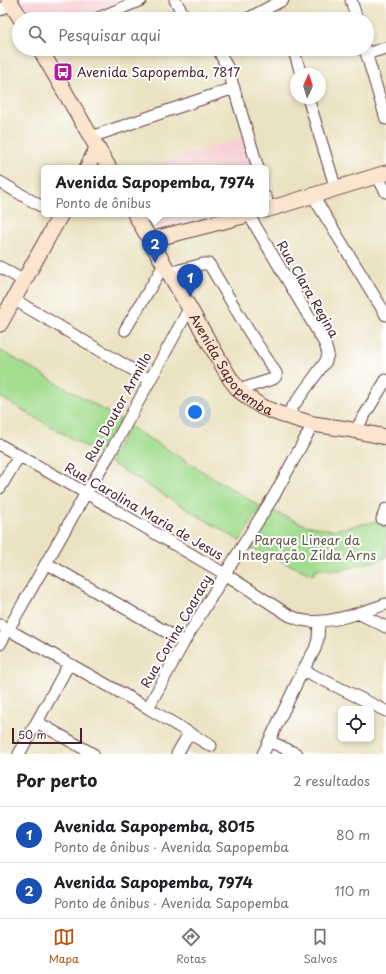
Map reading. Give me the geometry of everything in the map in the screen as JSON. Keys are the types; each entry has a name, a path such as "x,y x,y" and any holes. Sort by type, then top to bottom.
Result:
{"main road":[{"path":"6,5 14,12"},
{"path":"44,56 107,165"},
{"path":"88,165 94,142"},
{"path":"269,205 313,196 381,174"},
{"path":"0,324 57,217"},
{"name":"Avenida Sapopemba","path":"137,217 189,309 231,380 239,390 262,407 286,416 313,424 386,437"},
{"path":"150,240 238,217"}],"street":[{"path":"113,12 141,0"},
{"path":"174,0 182,12"},
{"path":"351,0 355,12"},
{"path":"259,12 276,2"},
{"path":"374,50 386,48"},
{"path":"222,56 228,69 257,165"},
{"path":"296,56 299,68"},
{"path":"367,56 386,119"},
{"path":"94,142 234,88"},
{"path":"310,104 336,189"},
{"path":"381,174 386,192"},
{"path":"0,182 41,206"},
{"path":"313,196 386,315"},
{"name":"Rua Clara Regina","path":"252,217 325,344 328,354 326,362 286,416"},
{"path":"126,330 166,269 209,264 248,330 276,373 276,377 273,379 239,390"},
{"path":"0,267 24,281"},
{"path":"13,299 150,380"},
{"name":"Rua Doutor Armillo","path":"0,644 4,627 46,563 108,457 189,309"},
{"path":"355,431 386,380"},
{"name":"Rua Corina Coaracy","path":"148,708 184,642 276,494 313,424"},
{"name":"Rua Carolina Maria de Jesus","path":"0,445 225,574 290,616 302,620 319,622 358,613 386,604"},
{"path":"0,488 19,456"},
{"path":"46,563 184,642"},
{"path":"358,613 386,627"},
{"path":"263,754 303,670 315,649 318,640 319,622"},
{"path":"4,627 190,732 211,746"},
{"path":"19,754 69,664"},
{"path":"303,670 386,711"},
{"path":"37,722 93,754"},
{"path":"178,754 190,732"},
{"path":"270,741 297,754"}],"shaded area":[{"path":"22,0 124,0 94,12 30,12"},
{"path":"243,137 251,165 154,165"},
{"path":"148,217 198,217 160,228 153,225"}],"green space":[{"path":"0,350 121,420 100,455 0,397"},
{"name":"Parque Linear da Integração Zilda Arns","path":"129,426 261,507 240,541 109,462"},
{"name":"Parque Linear da Integração Zilda Arns","path":"273,511 305,525 333,530 386,518 386,558 342,570 316,569 313,575 249,547"}],"place":[{"name":"Avenida Sapopemba, 7817","path":"63,72"},
{"name":"Avenida Sapopemba, 7974","path":"155,263"},
{"name":"Avenida Sapopemba, 8015","path":"190,297"}]}
